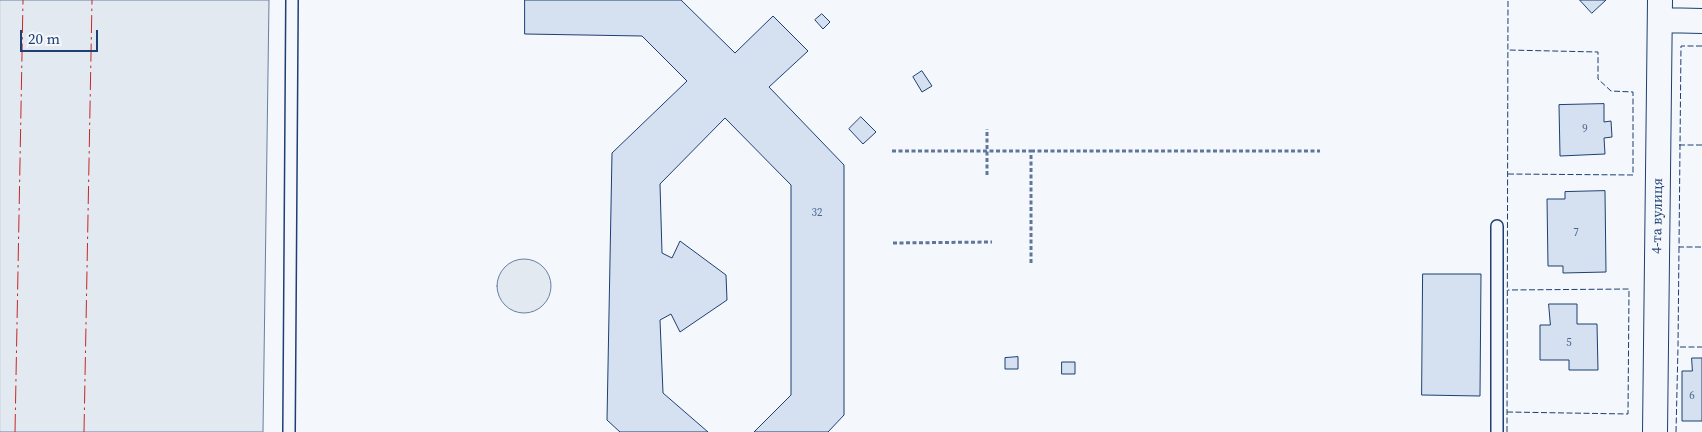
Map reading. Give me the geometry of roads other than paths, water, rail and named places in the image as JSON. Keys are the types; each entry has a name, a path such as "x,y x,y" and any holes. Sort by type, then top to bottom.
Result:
{"street":[{"path":"1660,10 1702,21"},
{"name":"4-та вулиця","path":"1655,432 1660,10"}],"lane":[{"path":"289,432 292,0"},
{"path":"1497,226 1497,432"}]}
